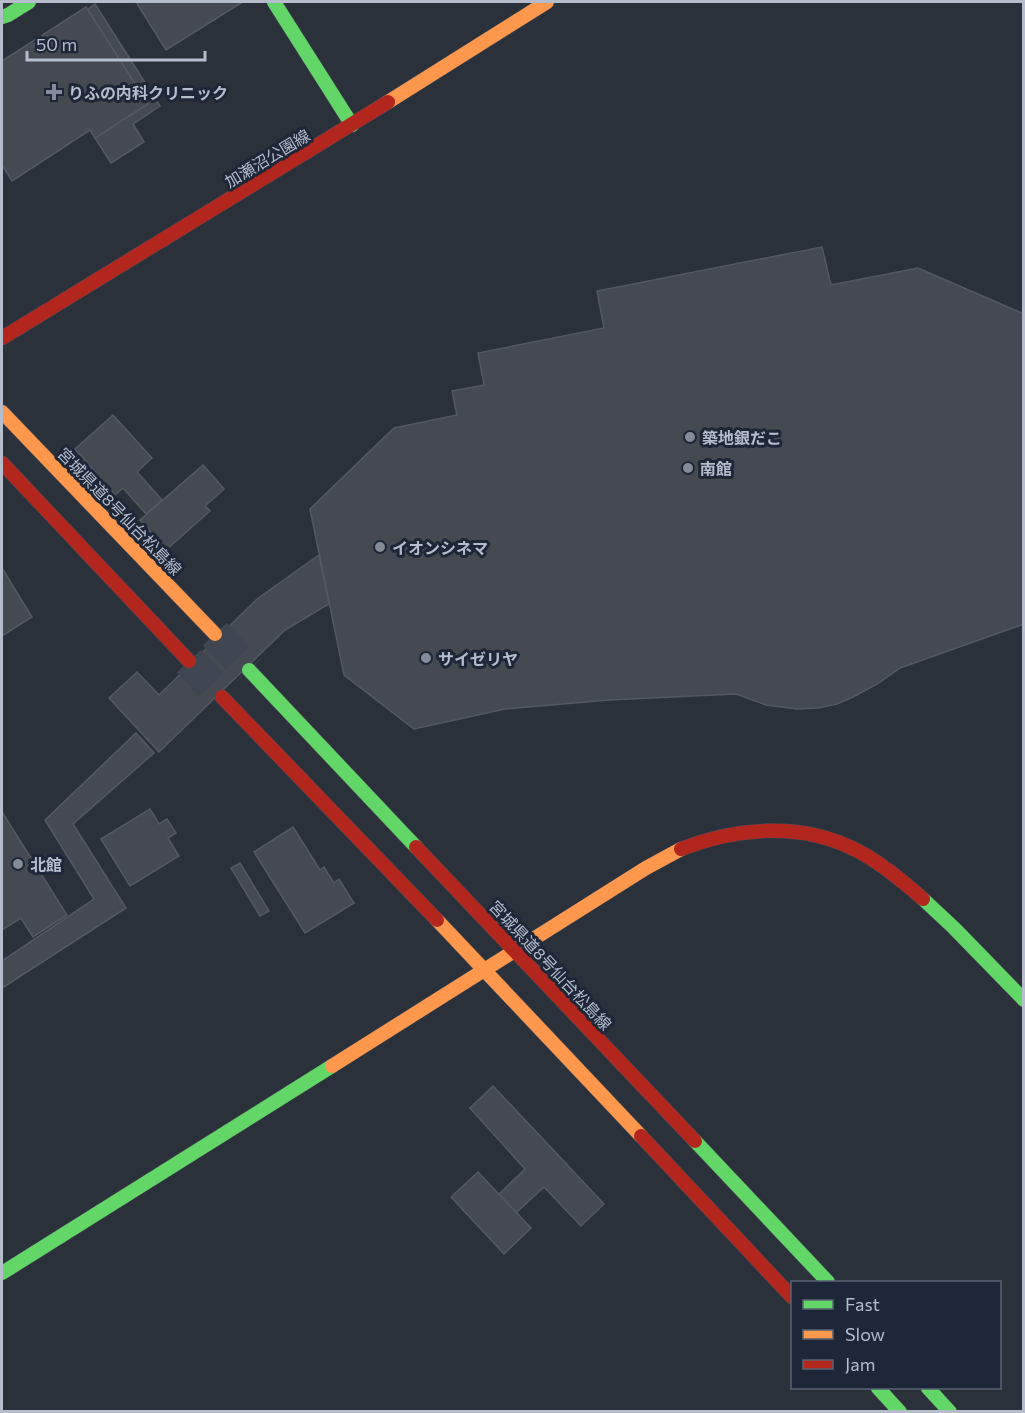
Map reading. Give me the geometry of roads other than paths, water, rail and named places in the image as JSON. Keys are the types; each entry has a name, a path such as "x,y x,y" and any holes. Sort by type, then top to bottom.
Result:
{"main road":[{"path":"2,17 28,2"},
{"path":"274,2 352,125"},
{"name":"加瀬沼公園線","path":"2,338 352,125 547,2"},
{"name":"宮城県道8号仙台松島線","path":"2,412 215,634"},
{"path":"2,463 189,661"},
{"name":"宮城県道8号仙台松島線","path":"249,670 827,1281"},
{"path":"222,697 484,969 791,1296"},
{"path":"2,1273 484,969 673,853 700,842 753,830 798,832 826,837 855,849 901,879 957,930 1023,1000"},
{"path":"879,1389 900,1412"},
{"path":"929,1389 950,1412"}],"tunnel":[{"path":"215,634 249,670"},
{"path":"189,661 222,697"}],"place":[{"name":"りふの内科クリニック","path":"54,92"},
{"name":"築地銀だこ","path":"690,437"},
{"name":"南館","path":"688,468"},
{"name":"イオンシネマ","path":"380,547"},
{"name":"サイゼリヤ","path":"426,658"},
{"name":"北館","path":"18,864"}]}
